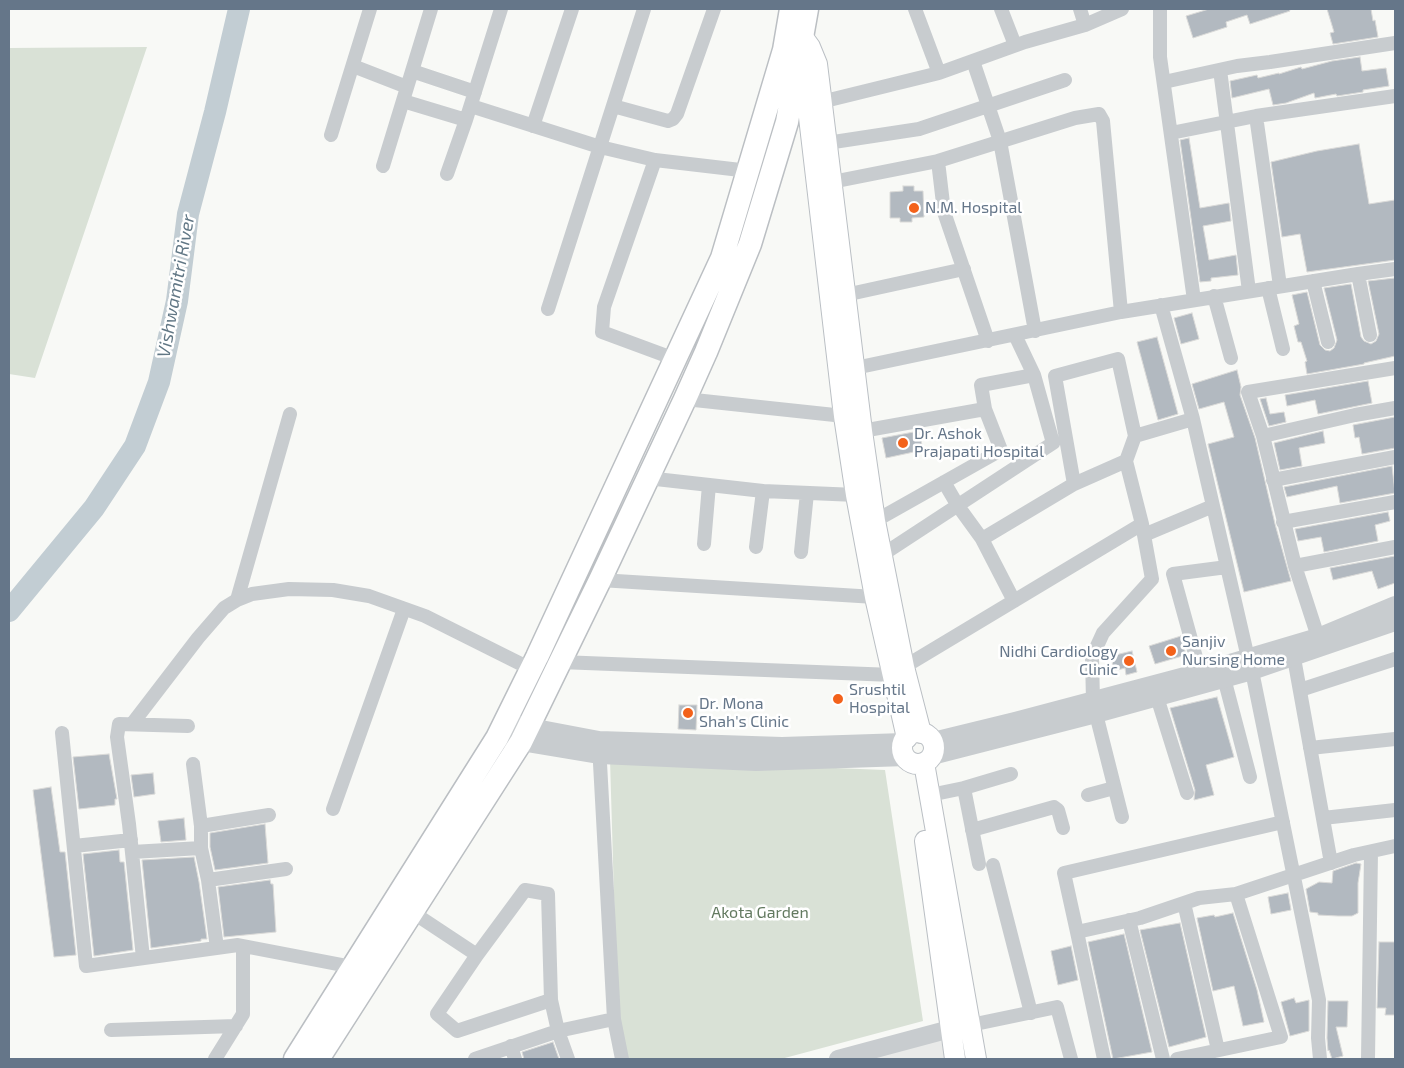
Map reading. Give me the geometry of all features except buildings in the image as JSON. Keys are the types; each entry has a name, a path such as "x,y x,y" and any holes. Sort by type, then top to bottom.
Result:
{"main road":[{"path":"793,26 810,48 817,64 862,431 898,671"},
{"path":"318,1059 363,969 501,730 722,258 793,26"},
{"path":"296,1059 363,969 412,912 525,735 600,580 706,352 750,244 787,122 793,26"},
{"path":"793,26 807,100 844,416 856,496 875,597 898,671 930,795 960,1027 955,1059"},
{"path":"918,749 960,1027 976,1059"}],"street":[{"path":"331,135 370,9"},
{"path":"383,166 431,9"},
{"path":"447,174 471,106 501,9"},
{"path":"533,126 572,9"},
{"path":"548,309 644,9"},
{"path":"613,106 668,121 673,119 677,114 714,9"},
{"path":"915,9 939,74"},
{"path":"1000,9 1015,45"},
{"path":"1080,9 1085,24"},
{"path":"821,102 939,74 1015,45 1085,24 1122,9"},
{"path":"1160,9 1160,57 1194,300"},
{"path":"1164,82 1220,70 1395,43"},
{"path":"974,61 1000,141 1035,330"},
{"path":"352,66 407,87"},
{"path":"1220,70 1249,292"},
{"path":"412,71 475,92"},
{"path":"827,143 919,129 1065,80"},
{"path":"1171,133 1256,116 1395,96"},
{"path":"403,101 466,120"},
{"path":"471,106 600,147 655,160 749,170"},
{"path":"832,182 938,161 1075,118 1100,114 1103,121 1121,312"},
{"path":"1256,116 1274,287 1283,349"},
{"path":"655,160 604,307 602,332 675,359"},
{"path":"938,161 944,212 988,341"},
{"path":"845,295 964,269"},
{"path":"855,368 1121,312 1395,269"},
{"path":"1358,274 1370,335"},
{"path":"1313,281 1328,342"},
{"path":"1214,296 1231,358"},
{"path":"1161,305 1193,419 1250,664 1319,1000 1318,1038 1320,1059"},
{"path":"882,556 1054,443 1034,375 1015,335"},
{"path":"1074,484 1055,376 1118,359 1135,436 1126,461 1143,530 1152,579 1103,633 1092,657 1095,708 1122,817"},
{"path":"1318,637 1294,566 1262,436 1248,392 1395,368"},
{"path":"875,521 1001,450 985,410 981,385 1034,375"},
{"path":"685,399 844,416"},
{"path":"1262,436 1395,408"},
{"path":"862,431 985,410"},
{"path":"237,600 290,414"},
{"path":"1135,436 1193,419"},
{"path":"1273,480 1395,458"},
{"path":"982,539 1074,484 1126,461"},
{"path":"647,478 762,490 856,496"},
{"path":"944,482 958,506 982,539 1014,601"},
{"path":"704,544 709,485"},
{"path":"756,548 762,490"},
{"path":"801,552 806,493"},
{"path":"1284,522 1395,502"},
{"path":"560,662 898,671 1014,601 1143,530 1213,506"},
{"path":"1294,566 1395,547"},
{"path":"1200,672 1173,574 1227,567"},
{"path":"600,580 875,597"},
{"path":"132,724 198,638 224,608 252,594 288,589 333,590 369,596 425,616 531,669"},
{"path":"501,730 600,747 737,753 769,762 918,749 1095,708 1157,697 1224,678 1250,664 1395,606"},
{"path":"333,809 404,609"},
{"path":"1095,708 1200,672 1294,658 1395,622"},
{"path":"1294,658 1331,863"},
{"path":"1300,690 1395,659"},
{"path":"1224,678 1250,777"},
{"path":"1157,697 1187,793"},
{"path":"143,958 117,738 119,724 188,726"},
{"path":"62,732 86,966 238,945 363,969"},
{"path":"1310,748 1395,739"},
{"path":"600,747 614,1019 622,1059"},
{"path":"193,764 201,826 201,848 208,880 217,948"},
{"path":"930,795 964,788 1011,774"},
{"path":"964,788 979,864"},
{"path":"1088,795 1114,788"},
{"path":"972,830 1054,806 1058,810 1063,828"},
{"path":"1323,818 1395,810"},
{"path":"201,826 269,815"},
{"path":"1104,1059 1064,874 1283,822"},
{"path":"74,846 201,848"},
{"path":"1077,932 1140,918 1199,898 1236,894 1354,855 1395,846"},
{"path":"1368,1059 1371,852"},
{"path":"993,865 1031,1013"},
{"path":"208,880 286,868"},
{"path":"551,1000 457,1031 437,1014 477,955 525,890 548,894 551,1000 558,1031 568,1059"},
{"path":"1178,1059 1281,1037 1236,894"},
{"path":"1184,903 1218,1050"},
{"path":"412,912 477,955"},
{"path":"1129,920 1163,1059"},
{"path":"215,1059 243,1014 243,946"},
{"path":"838,1059 960,1027 1057,1007 1071,1059"},
{"path":"475,1059 513,1053 558,1031 614,1019"},
{"path":"111,1030 236,1026"}],"shaded area":[{"path":"940,1035 945,1059 845,1059"}],"green space":[{"path":"147,47 35,378 9,374 9,48"},
{"name":"Akota Garden","path":"610,759 885,770 923,1021 781,1059 627,1059 621,1029 615,930"}],"waterway":[{"name":"Vishwamitri River","path":"9,611 94,508 135,446 159,382 177,301 188,214 215,112 239,9"}],"place":[{"name":"N.M. Hospital","path":"914,208"},
{"name":"Dr. Ashok Prajapati Hospital","path":"903,443"},
{"name":"Sanjiv Nursing Home","path":"1171,651"},
{"name":"Nidhi Cardiology Clinic","path":"1129,661"},
{"name":"Srushtil Hospital","path":"838,699"},
{"name":"Dr. Mona Shah's Clinic","path":"688,713"}]}
